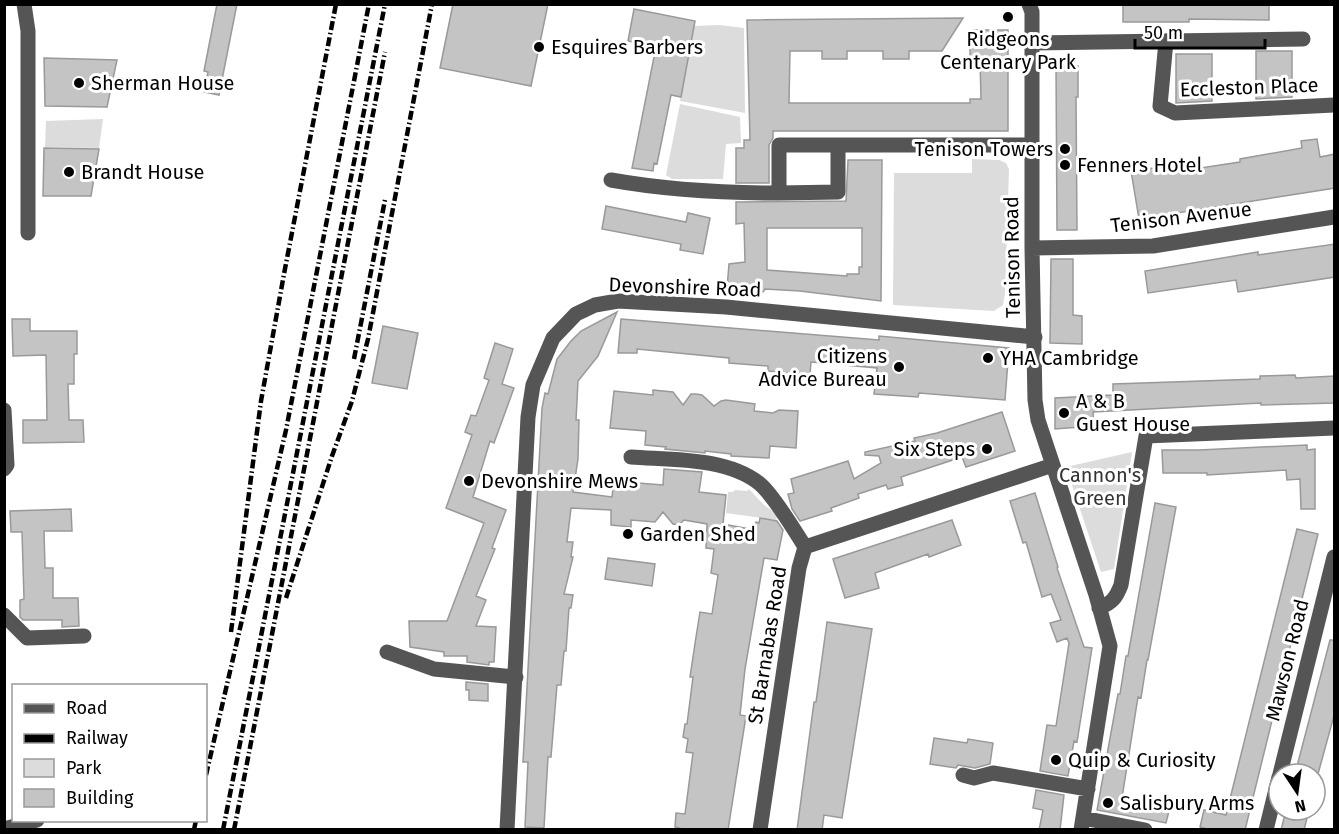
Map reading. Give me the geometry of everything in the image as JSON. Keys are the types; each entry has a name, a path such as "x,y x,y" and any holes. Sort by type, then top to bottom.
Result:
{"street":[{"path":"24,4 28,31 28,233"},
{"name":"Tenison Road","path":"1029,4 1032,12 1033,43 1032,248 1035,400 1038,420 1100,608 1110,646 1082,824"},
{"path":"1033,43 1303,39"},
{"name":"Eccleston Place","path":"1166,41 1160,106 1175,113 1335,105"},
{"path":"778,193 778,145 1032,145"},
{"path":"611,180 656,188 719,193 838,192 838,145"},
{"name":"Tenison Avenue","path":"1032,248 1154,246 1335,217"},
{"name":"Devonshire Road","path":"507,830 528,417 533,385 553,338 576,314 595,305 618,301 663,303 1035,337"},
{"path":"4,410 7,465 4,469"},
{"path":"1100,608 1117,597 1121,585 1146,436 1334,428"},
{"path":"631,457 716,464 744,473 761,485 806,548"},
{"name":"St Barnabas Road","path":"760,830 799,568 806,548 1053,465"},
{"name":"Mawson Road","path":"1284,762 1335,557"},
{"path":"4,615 27,638 84,636"},
{"path":"387,652 434,669 516,677"},
{"path":"963,775 974,778 993,773 1088,789"},
{"path":"4,829 30,822"},
{"path":"1082,824 1145,830"}],"green space":[{"path":"719,25 744,28 745,113 680,101 694,26"},
{"path":"680,104 740,117 741,143 726,144 723,179 672,179 666,175"},
{"path":"103,119 99,148 45,147 46,121"},
{"path":"972,159 999,160 1006,163 1009,169 1003,305 994,311 893,305 894,173 972,173"},
{"name":"Cannon's Green","path":"1132,452 1114,569 1101,572 1066,467"},
{"path":"749,489 764,505 778,515 776,520 726,513 728,492"}],"building":[{"path":"217,4 237,4 219,95 204,92 208,72 204,71"},
{"path":"453,4 548,4 531,86 440,68"},
{"path":"1123,4 1269,4 1269,20 1189,19 1189,22 1123,22"},
{"path":"634,9 695,21 681,97 671,95 657,164 654,163 653,171 632,168 656,47 628,41"},
{"path":"963,18 942,51 909,51 909,59 883,59 883,51 847,51 847,59 822,59 822,51 790,51 789,103 970,103 970,99 981,99 980,60 970,60 970,30 1008,30 1008,131 773,131 773,138 769,145 769,183 736,183 736,148 744,148 744,140 750,140 747,20"},
{"path":"1256,51 1292,51 1292,97 1256,99"},
{"path":"1176,54 1212,54 1212,101 1176,103"},
{"name":"Sherman House","path":"44,58 117,60 107,107 45,106"},
{"path":"1056,66 1078,66 1078,97 1076,97 1077,230 1057,230"},
{"path":"1317,139 1320,157 1335,154 1335,188 1139,219 1131,171 1193,163 1194,169 1240,162 1240,159 1302,148 1301,141"},
{"name":"Brandt House","path":"44,148 99,149 91,196 43,196"},
{"path":"848,160 882,160 881,301 800,291 765,289 763,292 727,288 729,264 745,262 744,223 736,224 736,202 846,201","holes":["767,228 862,228 862,267 859,267 859,274 847,274 847,276 767,270"]},
{"path":"606,206 686,222 688,213 710,218 703,254 680,250 681,244 602,229"},
{"path":"1335,244 1335,277 1238,292 1236,280 1148,293 1145,271 1258,252 1258,255"},
{"path":"1051,259 1073,259 1073,315 1082,316 1082,344 1050,343"},
{"path":"617,312 598,356 578,381 576,420 579,420 578,459 573,492 612,497 613,488 637,490 638,483 663,485 664,469 702,472 699,492 726,495 723,524 755,530 756,522 759,523 760,518 777,521 783,530 777,560 764,558 745,669 740,715 746,716 728,830 686,830 675,827 676,813 685,814 693,753 686,752 688,739 683,737 685,724 687,724 693,677 690,677 700,612 712,614 718,575 711,573 714,549 706,548 707,524 684,520 679,525 673,524 663,512 655,522 631,520 631,527 611,525 611,510 571,508 567,542 573,542 571,557 573,557 564,594 573,595 571,608 569,608 561,685 557,685 551,757 548,757 544,828 525,827 528,762 523,762 542,408 557,359 571,341 581,331"},
{"path":"12,319 30,319 30,331 77,331 74,384 68,384 69,420 83,420 84,442 23,443 23,420 47,420 46,355 13,356"},
{"path":"621,319 879,340 879,336 1009,348 1005,400 919,393 918,397 874,394 877,368 811,362 810,375 768,371 768,366 729,363 729,358 637,349 637,353 618,353"},
{"path":"383,326 418,333 407,389 372,383"},
{"name":"Devonshire Mews","path":"495,343 513,349 502,384 514,388 494,443 490,441 473,497 506,510 492,548 495,549 476,596 486,600 476,626 496,627 494,662 489,662 489,665 467,662 467,656 444,656 444,652 410,647 409,621 447,621 484,523 446,508 472,435 465,432 471,415 476,416 489,380 484,378"},
{"path":"1295,375 1296,378 1335,376 1335,403 1261,405 1261,403 1093,412 1094,426 1055,429 1055,398 1113,395 1113,384 1260,379 1260,376"},
{"path":"653,390 673,392 683,405 691,394 696,394 702,395 714,406 726,400 755,404 754,411 773,413 779,410 798,411 796,448 770,446 769,458 665,449 666,447 645,445 646,431 610,428 614,391 653,395"},
{"path":"1002,412 1015,451 966,467 962,457 901,477 903,485 888,489 886,485 858,494 859,498 831,508 832,511 800,521 792,509 788,494 794,493 791,479 848,461 854,479 881,463 879,456 865,455 865,452 915,441 914,438"},
{"path":"1307,445 1307,450 1315,449 1315,509 1301,509 1300,479 1287,480 1286,470 1207,475 1207,473 1163,473 1162,450"},
{"path":"1035,493 1084,647 1092,648 1077,742 1074,741 1068,776 1040,771 1047,725 1056,726 1069,643 1067,638 1057,642 1050,623 1061,620 1051,594 1042,597 1026,542 1023,543 1010,501"},
{"path":"1155,503 1176,507 1141,698 1138,697 1122,798 1170,807 1166,823 1097,810 1118,694 1120,694 1126,656 1128,656"},
{"path":"71,509 72,531 44,531 45,568 53,568 53,598 78,598 79,626 62,627 62,620 23,620 20,617 20,600 24,599 22,532 11,532 10,511"},
{"path":"952,520 961,545 875,573 879,588 845,598 833,559"},
{"path":"1297,529 1318,534 1245,830 1210,830 1200,827 1204,810 1226,815"},
{"path":"608,558 655,564 652,586 605,579"},
{"path":"827,622 872,629 842,818 824,815 822,830 797,830 814,702 816,702"},
{"path":"1330,640 1335,640 1335,712 1321,762 1298,762"},
{"path":"466,682 488,684 488,701 469,700"},
{"path":"934,738 967,743 968,739 993,743 990,764 975,768 958,765 956,768 930,764"},
{"path":"1036,790 1064,795 1060,830 1039,830 1043,810 1033,808"},
{"path":"1283,822 1306,822 1304,830 1281,830"}],"railway":[{"path":"231,632 261,401 336,4"},
{"path":"207,771 286,430 369,4"},
{"path":"223,830 385,4"},
{"path":"286,598 352,401 368,339 432,4"},
{"path":"234,830 385,52"},
{"path":"354,359 385,200"},
{"path":"194,830 196,822"}],"place":[{"name":"Ridgeons Centenary Park","path":"1008,17"},
{"name":"Esquires Barbers","path":"539,47"},
{"name":"Sherman House","path":"79,83"},
{"name":"Tenison Towers","path":"1065,149"},
{"name":"Fenners Hotel","path":"1065,165"},
{"name":"Brandt House","path":"69,172"},
{"name":"YHA Cambridge","path":"988,358"},
{"name":"Citizens Advice Bureau","path":"899,367"},
{"name":"A & B Guest House","path":"1064,413"},
{"name":"Six Steps","path":"987,449"},
{"name":"Devonshire Mews","path":"469,481"},
{"name":"Garden Shed","path":"628,534"},
{"name":"Quip & Curiosity","path":"1056,760"},
{"name":"Salisbury Arms","path":"1108,803"}]}
